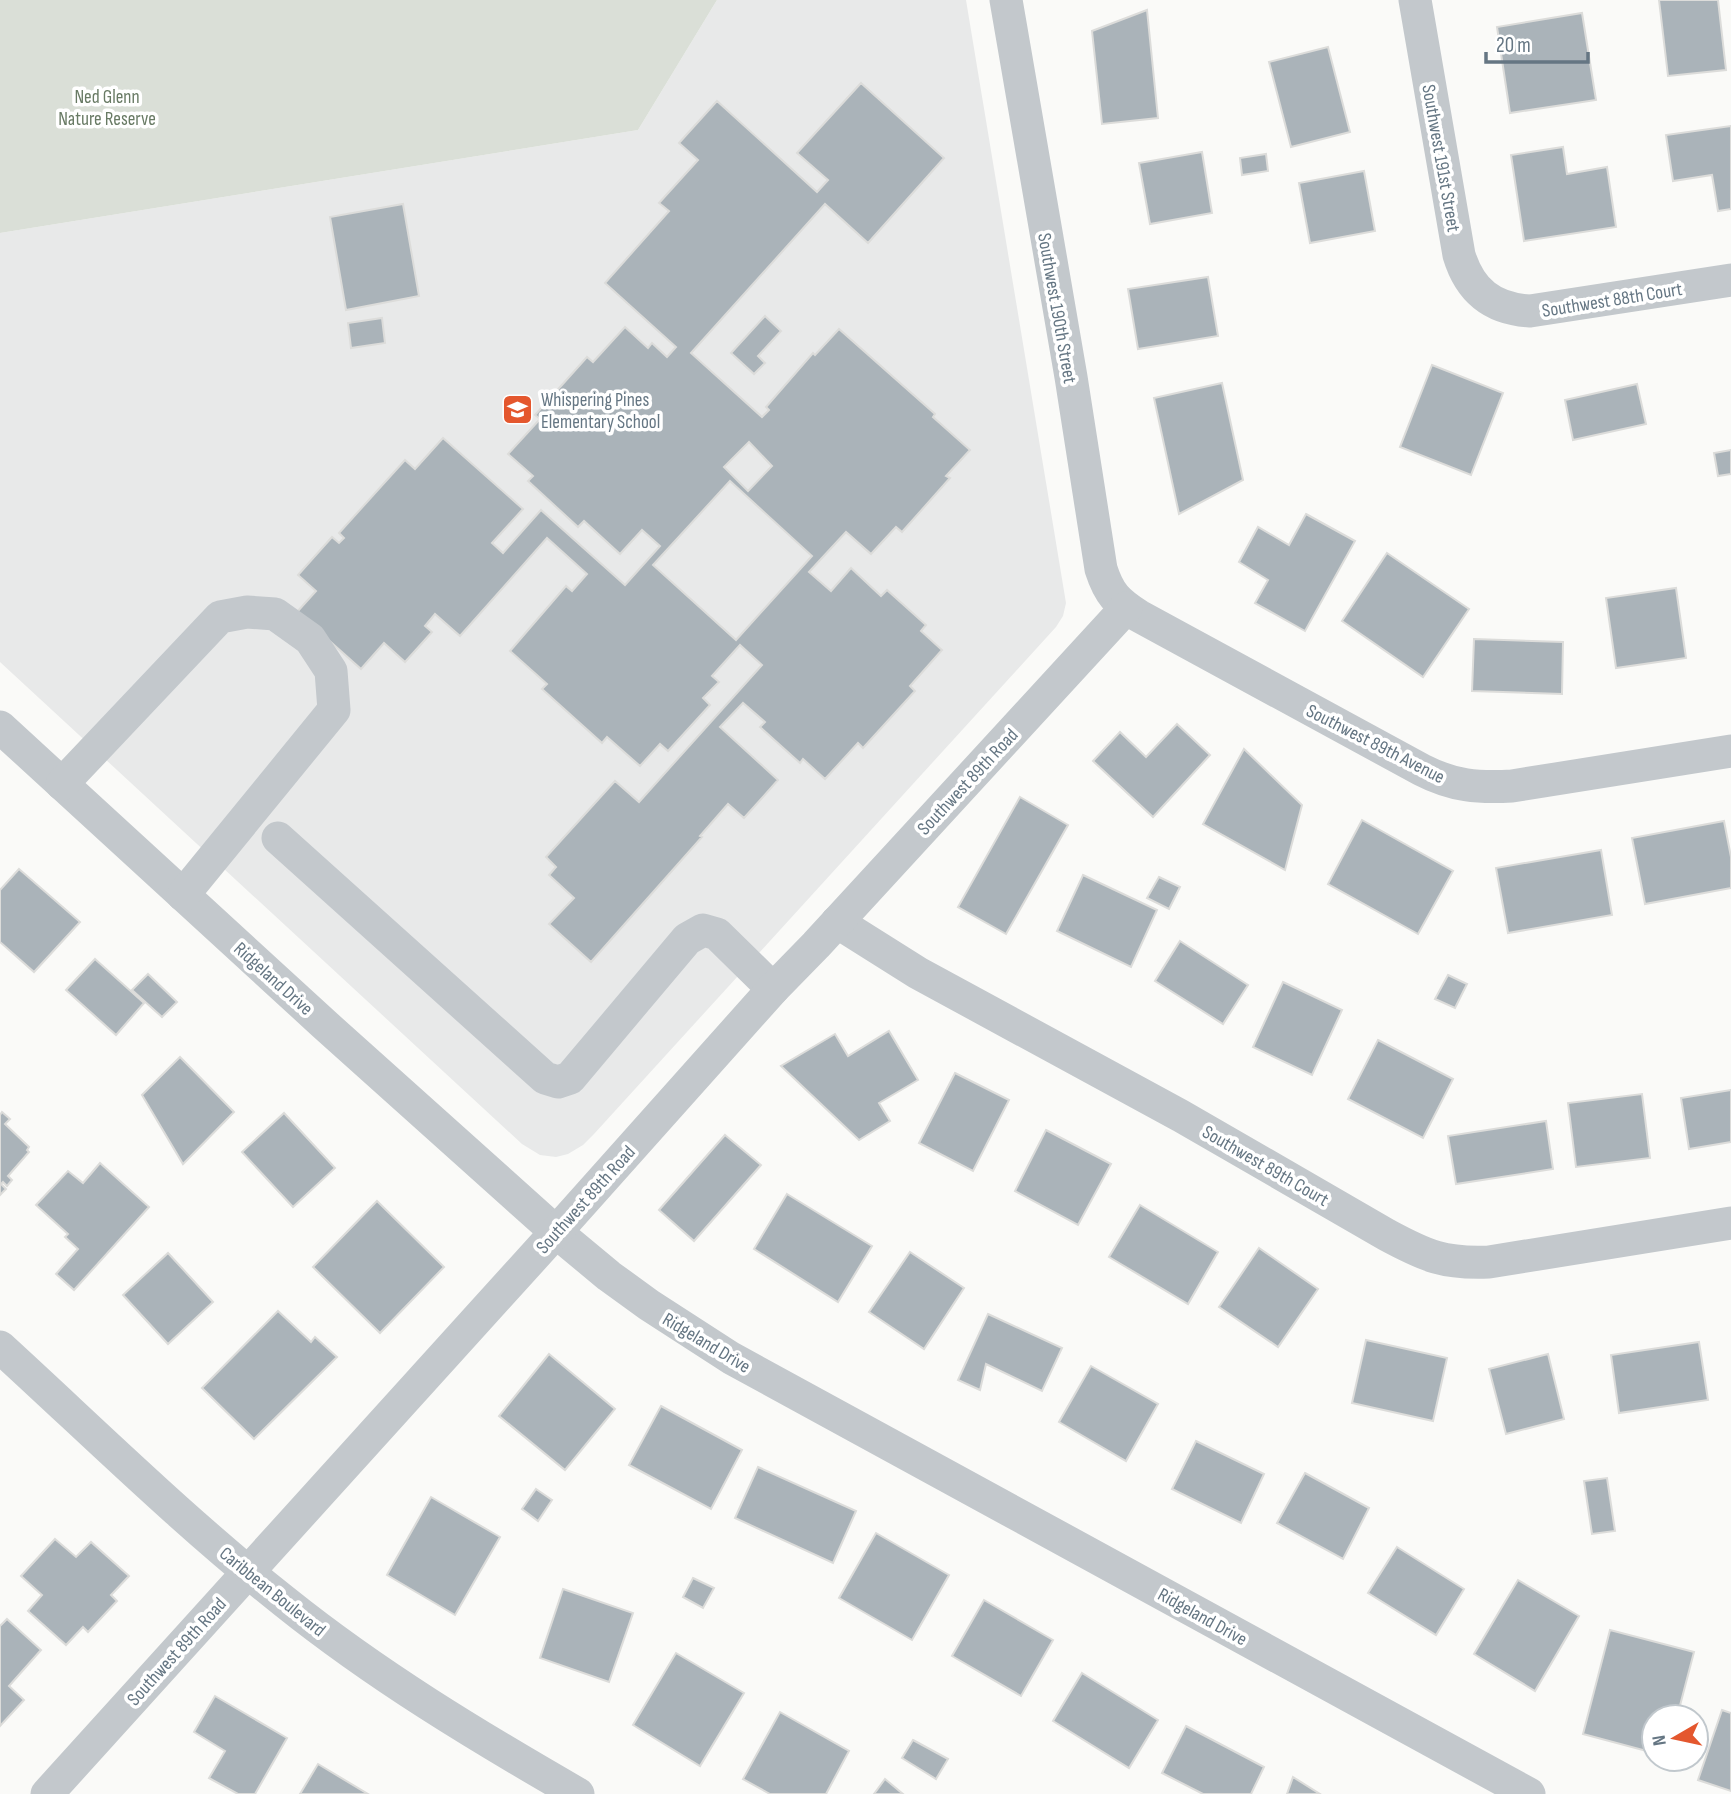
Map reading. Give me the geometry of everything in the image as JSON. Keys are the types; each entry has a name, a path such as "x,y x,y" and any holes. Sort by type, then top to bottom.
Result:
{"street":[{"name":"Southwest 190th Street","path":"1006,0 1101,569 1115,599 1126,608"},
{"name":"Southwest 191st Street","path":"1415,0 1459,255 1464,272 1473,286 1495,303"},
{"name":"Southwest 88th Court","path":"1495,303 1516,310 1543,310 1731,280"},
{"name":"Southwest 89th Avenue","path":"1126,608 1422,771 1454,783 1490,787 1538,783 1731,751"},
{"name":"Southwest 89th Road","path":"47,1794 556,1232 772,989 1126,608"},
{"path":"62,783 220,617 247,612 275,614 310,639 331,671 334,710 183,895"},
{"name":"Ridgeland Drive","path":"0,727 556,1232 649,1305 731,1358 1529,1794"},
{"path":"278,838 545,1079 558,1082 570,1078 687,939 703,930 717,934 772,989"},
{"name":"Southwest 89th Court","path":"837,922 928,979 1181,1115 1387,1235 1415,1250 1440,1259 1457,1263 1506,1260 1731,1223"},
{"name":"Caribbean Boulevard","path":"0,1348 215,1544 312,1623 375,1669 496,1746 578,1794"}],"shaded area":[{"name":"Whispering Pines Elementary School","path":"717,0 966,0 1066,603 1063,616 1056,627 594,1134 568,1154 556,1157 540,1155 522,1144 0,662 0,233 638,130"}],"green space":[{"name":"Ned Glenn Nature Reserve","path":"0,0 717,0 638,130 0,233"}],"building":[{"path":"1659,0 1718,0 1726,70 1668,76"},
{"path":"1147,10 1158,118 1102,124 1092,31"},
{"path":"1582,13 1596,100 1510,113 1497,27"},
{"path":"1328,47 1350,132 1291,147 1269,62"},
{"path":"861,83 944,158 868,243 825,204 691,353 762,417 769,410 766,407 813,353 815,355 839,329 935,414 933,417 970,450 946,476 950,478 902,532 896,527 871,554 846,532 809,572 831,591 851,568 881,596 887,590 926,625 921,631 942,650 910,686 915,691 863,748 858,743 825,779 803,759 800,763 760,727 765,722 743,703 720,727 778,780 744,818 728,804 591,962 549,924 574,898 549,875 556,867 546,857 615,781 639,802 762,665 740,645 712,676 719,682 703,698 710,705 668,751 660,744 640,766 607,737 602,743 542,689 547,684 510,651 566,586 572,591 587,574 547,538 460,636 435,614 425,626 432,632 405,662 384,643 361,669 297,612 316,591 298,575 332,537 339,543 344,538 339,533 405,460 415,469 443,438 523,509 492,543 503,553 541,510 625,585 660,546 642,530 620,554 584,521 578,527 528,481 533,476 508,454 540,419 535,415 587,357 593,362 625,327 648,348 652,343 667,357 676,347 605,283 669,211 659,203 698,160 679,143 717,101 817,192 828,180 797,153","holes":["749,442 772,466 748,491 724,467","730,481 812,556 736,640 653,565"]},
{"path":"1731,126 1731,209 1718,211 1712,175 1673,181 1666,135"},
{"path":"1563,147 1567,174 1607,167 1616,227 1524,241 1511,155"},
{"path":"1202,152 1212,213 1150,224 1139,163"},
{"path":"1266,154 1268,171 1242,175 1240,158"},
{"path":"1364,171 1375,231 1310,243 1299,183"},
{"path":"403,204 419,296 346,310 330,217"},
{"path":"1208,277 1218,336 1138,349 1128,289"},
{"path":"765,316 781,331 758,356 765,363 754,374 731,353"},
{"path":"382,318 385,343 351,348 348,323"},
{"path":"1432,365 1503,393 1471,475 1400,447"},
{"path":"1222,383 1243,480 1179,514 1154,398"},
{"path":"1637,384 1646,424 1573,440 1565,400"},
{"path":"1731,450 1731,474 1718,476 1714,453"},
{"path":"1306,514 1355,541 1305,631 1255,603 1268,580 1239,562 1258,527 1289,545"},
{"path":"1387,553 1469,609 1423,677 1342,621"},
{"path":"1676,588 1686,658 1616,668 1606,598"},
{"path":"1474,639 1563,642 1562,694 1472,691"},
{"path":"1177,724 1210,755 1153,817 1093,761 1120,732 1146,757"},
{"path":"1244,749 1302,805 1285,870 1203,824"},
{"path":"1020,797 1068,825 1006,934 958,907"},
{"path":"1362,820 1453,871 1418,934 1328,884"},
{"path":"1724,821 1731,857 1731,888 1645,904 1632,838"},
{"path":"1601,850 1612,915 1508,933 1496,868"},
{"path":"19,869 80,922 34,972 0,942 0,890"},
{"path":"1083,875 1157,910 1131,967 1057,931"},
{"path":"1159,877 1180,887 1169,909 1147,898"},
{"path":"1180,941 1248,985 1223,1024 1155,981"},
{"path":"95,959 144,1003 116,1035 66,990"},
{"path":"148,974 177,1002 162,1017 132,990"},
{"path":"1448,975 1467,984 1455,1008 1435,999"},
{"path":"1283,982 1342,1010 1312,1075 1253,1047"},
{"path":"889,1031 918,1080 879,1103 890,1121 859,1140 781,1066 835,1034 848,1056"},
{"path":"1378,1040 1453,1079 1423,1138 1348,1099"},
{"path":"180,1057 234,1112 183,1164 142,1095"},
{"path":"955,1073 1009,1100 973,1171 919,1143"},
{"path":"1731,1090 1731,1142 1689,1149 1681,1098"},
{"path":"1642,1094 1650,1158 1576,1167 1568,1103"},
{"path":"2,1112 10,1119 5,1124 29,1147 29,1152 8,1176 12,1180 7,1186 3,1182 1,1184 6,1189 0,1195 0,1115"},
{"path":"284,1113 335,1168 293,1207 242,1152"},
{"path":"1546,1121 1553,1169 1456,1184 1448,1136"},
{"path":"1046,1130 1111,1164 1078,1225 1015,1191"},
{"path":"725,1135 761,1165 694,1241 659,1210"},
{"path":"100,1163 149,1207 74,1290 56,1274 78,1249 65,1237 68,1234 36,1205 68,1171 83,1183"},
{"path":"787,1194 872,1246 838,1302 754,1249"},
{"path":"377,1201 444,1267 380,1333 313,1267"},
{"path":"1140,1205 1218,1252 1188,1304 1109,1257"},
{"path":"1259,1248 1318,1289 1278,1347 1219,1307"},
{"path":"910,1252 964,1288 924,1349 869,1312"},
{"path":"168,1253 213,1302 168,1344 123,1295"},
{"path":"278,1311 311,1342 315,1337 337,1357 254,1439 202,1388"},
{"path":"988,1314 1062,1348 1042,1391 986,1364 980,1390 958,1380"},
{"path":"1366,1340 1447,1358 1433,1421 1352,1403"},
{"path":"1699,1342 1708,1400 1619,1413 1611,1355"},
{"path":"549,1354 615,1409 565,1470 499,1416"},
{"path":"1548,1354 1564,1419 1506,1434 1489,1369"},
{"path":"1091,1366 1158,1404 1126,1461 1059,1422"},
{"path":"661,1406 742,1450 711,1509 629,1465"},
{"path":"1196,1441 1264,1474 1241,1523 1172,1489"},
{"path":"758,1467 856,1511 833,1563 735,1518"},
{"path":"1305,1473 1369,1508 1343,1559 1277,1523"},
{"path":"1607,1478 1615,1531 1592,1534 1584,1481"},
{"path":"536,1489 552,1500 538,1521 522,1509"},
{"path":"431,1497 500,1537 455,1615 387,1575"},
{"path":"876,1533 949,1575 912,1640 839,1598"},
{"path":"55,1539 76,1557 91,1542 129,1576 111,1595 117,1601 88,1632 83,1627 66,1645 28,1611 42,1595 21,1576"},
{"path":"1397,1547 1464,1589 1436,1635 1368,1593"},
{"path":"693,1578 714,1588 703,1608 683,1597"},
{"path":"1518,1580 1579,1616 1535,1691 1474,1654"},
{"path":"563,1589 633,1613 609,1682 540,1658"},
{"path":"984,1600 1053,1640 1021,1696 952,1656"},
{"path":"7,1619 41,1650 9,1686 24,1700 0,1726 0,1626"},
{"path":"1610,1630 1694,1652 1681,1703 1640,1703 1640,1749 1583,1734"},
{"path":"676,1653 744,1693 700,1766 633,1725"},
{"path":"1082,1673 1158,1720 1129,1768 1053,1721"},
{"path":"215,1696 287,1738 255,1794 238,1794 209,1778 225,1751 194,1732"},
{"path":"1722,1710 1731,1713 1731,1791 1698,1780 1700,1773 1710,1773 1710,1745"},
{"path":"780,1712 849,1751 826,1794 770,1794 743,1779"},
{"path":"1186,1726 1264,1767 1251,1794 1203,1794 1162,1773"},
{"path":"913,1740 948,1759 936,1779 902,1758"},
{"path":"318,1764 368,1794 300,1794"},
{"path":"1293,1777 1320,1794 1287,1794"},
{"path":"885,1779 903,1794 874,1794"}],"place":[{"name":"Whispering Pines Elementary School","path":"518,410"}]}
